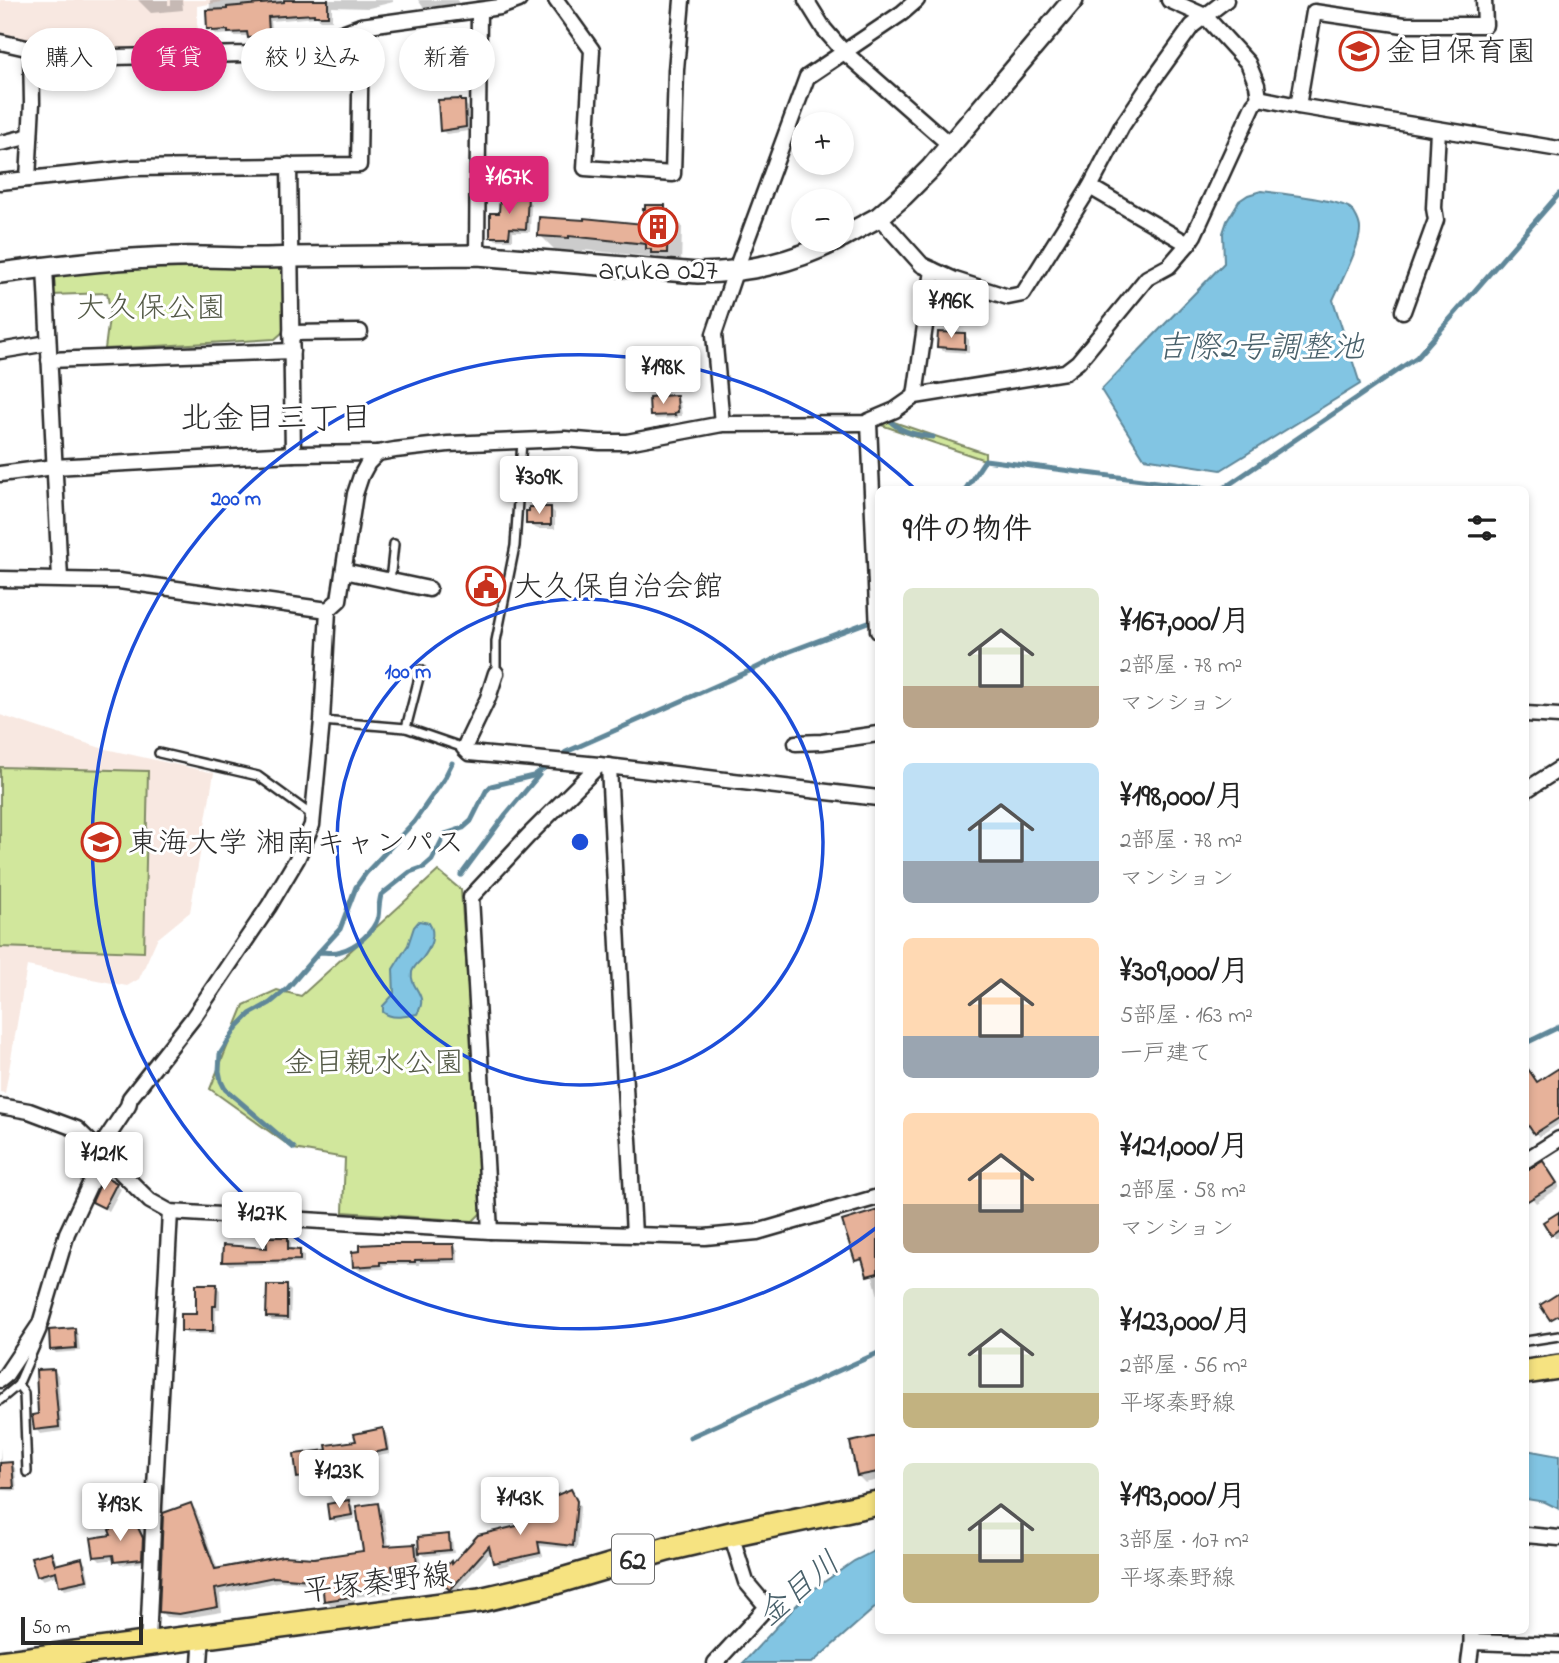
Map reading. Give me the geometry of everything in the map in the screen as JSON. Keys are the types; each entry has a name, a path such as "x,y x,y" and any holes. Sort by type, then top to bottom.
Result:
{"main road":[{"path":"1529,1372 1559,1367"},
{"name":"平塚秦野線","path":"0,1663 480,1600 552,1583 667,1549 875,1504"}],"street":[{"path":"117,57 283,51 313,44 361,26 479,5 500,7 519,0"},
{"path":"556,0 592,50 585,168 673,174 676,69 682,0"},
{"path":"806,0 824,29 843,51 950,145"},
{"path":"722,424 714,334 734,272 807,77 917,0"},
{"path":"854,231 879,217 932,168 1073,0"},
{"path":"0,474 54,467 293,454 378,453 447,444 565,439 627,442 722,424 869,423 915,396 1065,372 1078,362 1147,278 1169,266 1188,244 1259,98 1248,63 1205,16 1169,0"},
{"path":"879,217 922,265 955,280 1007,297 1023,293 1151,83 1192,26 1226,0"},
{"path":"1298,106 1314,12 1404,25 1485,25 1484,0"},
{"path":"477,256 479,5"},
{"path":"0,182 133,168 359,165 361,26"},
{"path":"0,42 21,47"},
{"path":"28,178 32,91"},
{"path":"1259,98 1559,149"},
{"path":"1403,311 1436,220 1434,208 1438,130"},
{"path":"0,143 30,136"},
{"path":"289,165 293,454"},
{"path":"1090,187 1188,244"},
{"path":"0,273 94,262 176,257 477,256 698,273 734,272 785,262 812,252"},
{"path":"45,267 60,579"},
{"path":"915,396 933,270"},
{"path":"291,333 360,332"},
{"path":"0,351 48,343"},
{"path":"49,360 292,351"},
{"path":"869,423 875,562"},
{"path":"0,1380 40,1324 67,1233 104,1154 104,1142 128,1106 130,1098 193,1018 269,906 297,859 312,825 322,721 328,610 339,600 355,494 368,463 378,453"},
{"path":"344,571 429,589"},
{"path":"0,579 119,581 328,610"},
{"path":"496,673 488,698 464,748 468,753 875,798"},
{"path":"1529,714 1559,716"},
{"path":"796,743 875,734"},
{"path":"489,1231 471,897 528,836 604,766"},
{"path":"604,766 634,1236"},
{"path":"1529,788 1559,769"},
{"path":"0,1106 29,1111 77,1129 150,1201 170,1213 489,1231 705,1237 757,1232 875,1198"},
{"path":"1529,1158 1559,1139"},
{"path":"148,1643 170,1213"},
{"path":"715,1663 766,1606 746,1582 731,1534"},
{"path":"1529,1535 1559,1538"},
{"path":"200,1663 202,1635"},
{"path":"1469,1663 1472,1636 1559,1646"}],"lane":[{"path":"496,673 496,641 515,546 522,441"},
{"path":"390,582 394,544"},
{"path":"405,728 421,670"},
{"path":"322,721 405,728 464,748"},
{"path":"159,753 258,776 313,816"},
{"path":"0,1399 18,1385 42,1331 40,1324"},
{"path":"1529,1341 1559,1336"},
{"path":"18,1385 24,1393 27,1472"}],"shaded area":[{"path":"0,0 229,0 197,6 198,28 131,28 131,52 117,52 117,28 21,28 21,40 0,33"},
{"name":"東海大学 湘南キャンパス","path":"0,715 101,748 214,773 190,912 157,939 139,979 127,986 27,966 5,1093 0,1092"}],"green space":[{"name":"大久保公園","path":"277,267 283,272 283,332 275,339 105,349 110,310 107,293 52,295 50,272 106,269"},
{"path":"879,417 985,453 985,460 869,421"},
{"path":"0,767 148,771 144,952 0,947"},
{"name":"金目親水公園","path":"438,871 461,890 484,1210 473,1221 343,1212 345,1158 294,1149 210,1089 244,1005 277,990 301,996"}],"water":[{"name":"吉際2号調整池","path":"1261,191 1335,203 1351,209 1356,216 1360,229 1357,244 1333,300 1360,384 1221,470 1144,458 1101,390 1224,263 1223,233 1227,221 1239,201"},
{"path":"419,921 429,923 432,932 428,951 412,972 413,983 420,996 420,1007 417,1014 391,1016 383,1012 383,1006 394,994 393,969"},
{"path":"1529,1451 1559,1456 1559,1509 1545,1502 1529,1499"},
{"path":"875,1550 875,1608 812,1663 743,1663 807,1594 854,1561"}],"building":[{"path":"328,0 328,16 314,14 268,17 269,28 241,28 241,32 228,33 227,28 207,28 206,10"},
{"path":"438,100 465,101 466,127 440,131"},
{"path":"500,196 528,197 526,229 510,228 509,237 490,237 490,213 499,213"},
{"path":"645,205 665,205 665,210 668,210 667,253 651,253 651,249 646,249 646,244 569,236 538,236 539,217 643,224"},
{"path":"938,332 965,333 965,349 937,347"},
{"path":"677,396 678,412 674,413 675,415 650,416 649,397"},
{"path":"529,507 551,507 551,525 526,524 526,511 529,511"},
{"name":"大久保自治会館","path":"479,572 500,578 493,601 473,595"},
{"path":"1559,1068 1559,1118 1534,1134 1529,1126 1529,1070 1537,1082"},
{"path":"1543,1161 1557,1183 1529,1200 1529,1169"},
{"path":"104,1176 117,1183 104,1208 92,1202"},
{"path":"875,1211 875,1274 867,1276 862,1259 855,1261 842,1221"},
{"path":"1559,1212 1559,1229 1551,1235 1543,1222"},
{"path":"266,1237 288,1237 288,1249 300,1250 300,1260 222,1262 223,1245 267,1248"},
{"path":"454,1244 455,1259 380,1262 380,1265 353,1267 352,1252 360,1251 360,1245"},
{"path":"196,1284 217,1284 216,1306 213,1306 213,1331 181,1331 181,1314 196,1314"},
{"path":"267,1285 287,1285 287,1318 266,1317"},
{"path":"1559,1293 1559,1315 1550,1320 1540,1305"},
{"path":"75,1328 76,1348 50,1350 49,1330"},
{"path":"54,1369 59,1427 34,1430 32,1415 38,1414 36,1370"},
{"path":"383,1428 387,1450 351,1457 352,1460 320,1464 321,1475 297,1478 294,1454 327,1450 326,1445 356,1441 354,1434"},
{"path":"875,1437 875,1473 857,1476 850,1442"},
{"path":"12,1462 14,1488 0,1488 0,1463"},
{"path":"571,1489 577,1501 573,1546 538,1542 540,1553 493,1563 489,1546 450,1590 436,1578 478,1535 521,1525 517,1511 552,1503 550,1498"},
{"path":"349,1500 352,1515 329,1519 327,1504"},
{"path":"191,1503 215,1569 283,1556 314,1558 363,1551 356,1506 378,1503 385,1546 415,1544 417,1564 392,1566 394,1587 350,1592 351,1597 324,1601 322,1581 274,1577 215,1589 218,1607 179,1614 159,1612 163,1513"},
{"path":"134,1519 143,1538 142,1559 114,1562 113,1555 94,1557 91,1538 111,1535 109,1530"},
{"path":"449,1534 450,1550 419,1553 418,1537"},
{"path":"51,1552 55,1565 82,1558 87,1580 59,1586 56,1571 37,1576 31,1557"}],"waterway":[{"path":"1227,486 1417,357 1559,194"},
{"path":"892,423 911,433 933,437"},
{"path":"968,486 985,460 1190,486"},
{"path":"560,757 788,652 868,622"},
{"path":"319,952 340,929 356,887 414,822 452,763"},
{"path":"294,1148 225,1089 221,1081 220,1054 237,1027 250,1014 270,1003 288,988 319,952 338,952 364,938 376,923 381,895 410,872 424,867 432,860 445,834 463,828 471,821 491,786 533,776 552,763"},
{"path":"461,875 539,775"},
{"path":"1529,1042 1559,1027"},
{"path":"690,1437 875,1354"}],"place":[{"name":"金目保育園","path":"1359,51"},
{"name":"aruka 027","path":"658,227"},
{"name":"大久保自治会館","path":"486,586"},
{"name":"東海大学 湘南キャンパス","path":"101,842"}],"district":[{"name":"北金目三丁目","path":"276,417"}],"water label":[{"name":"金目川","path":"798,1588"}]}
